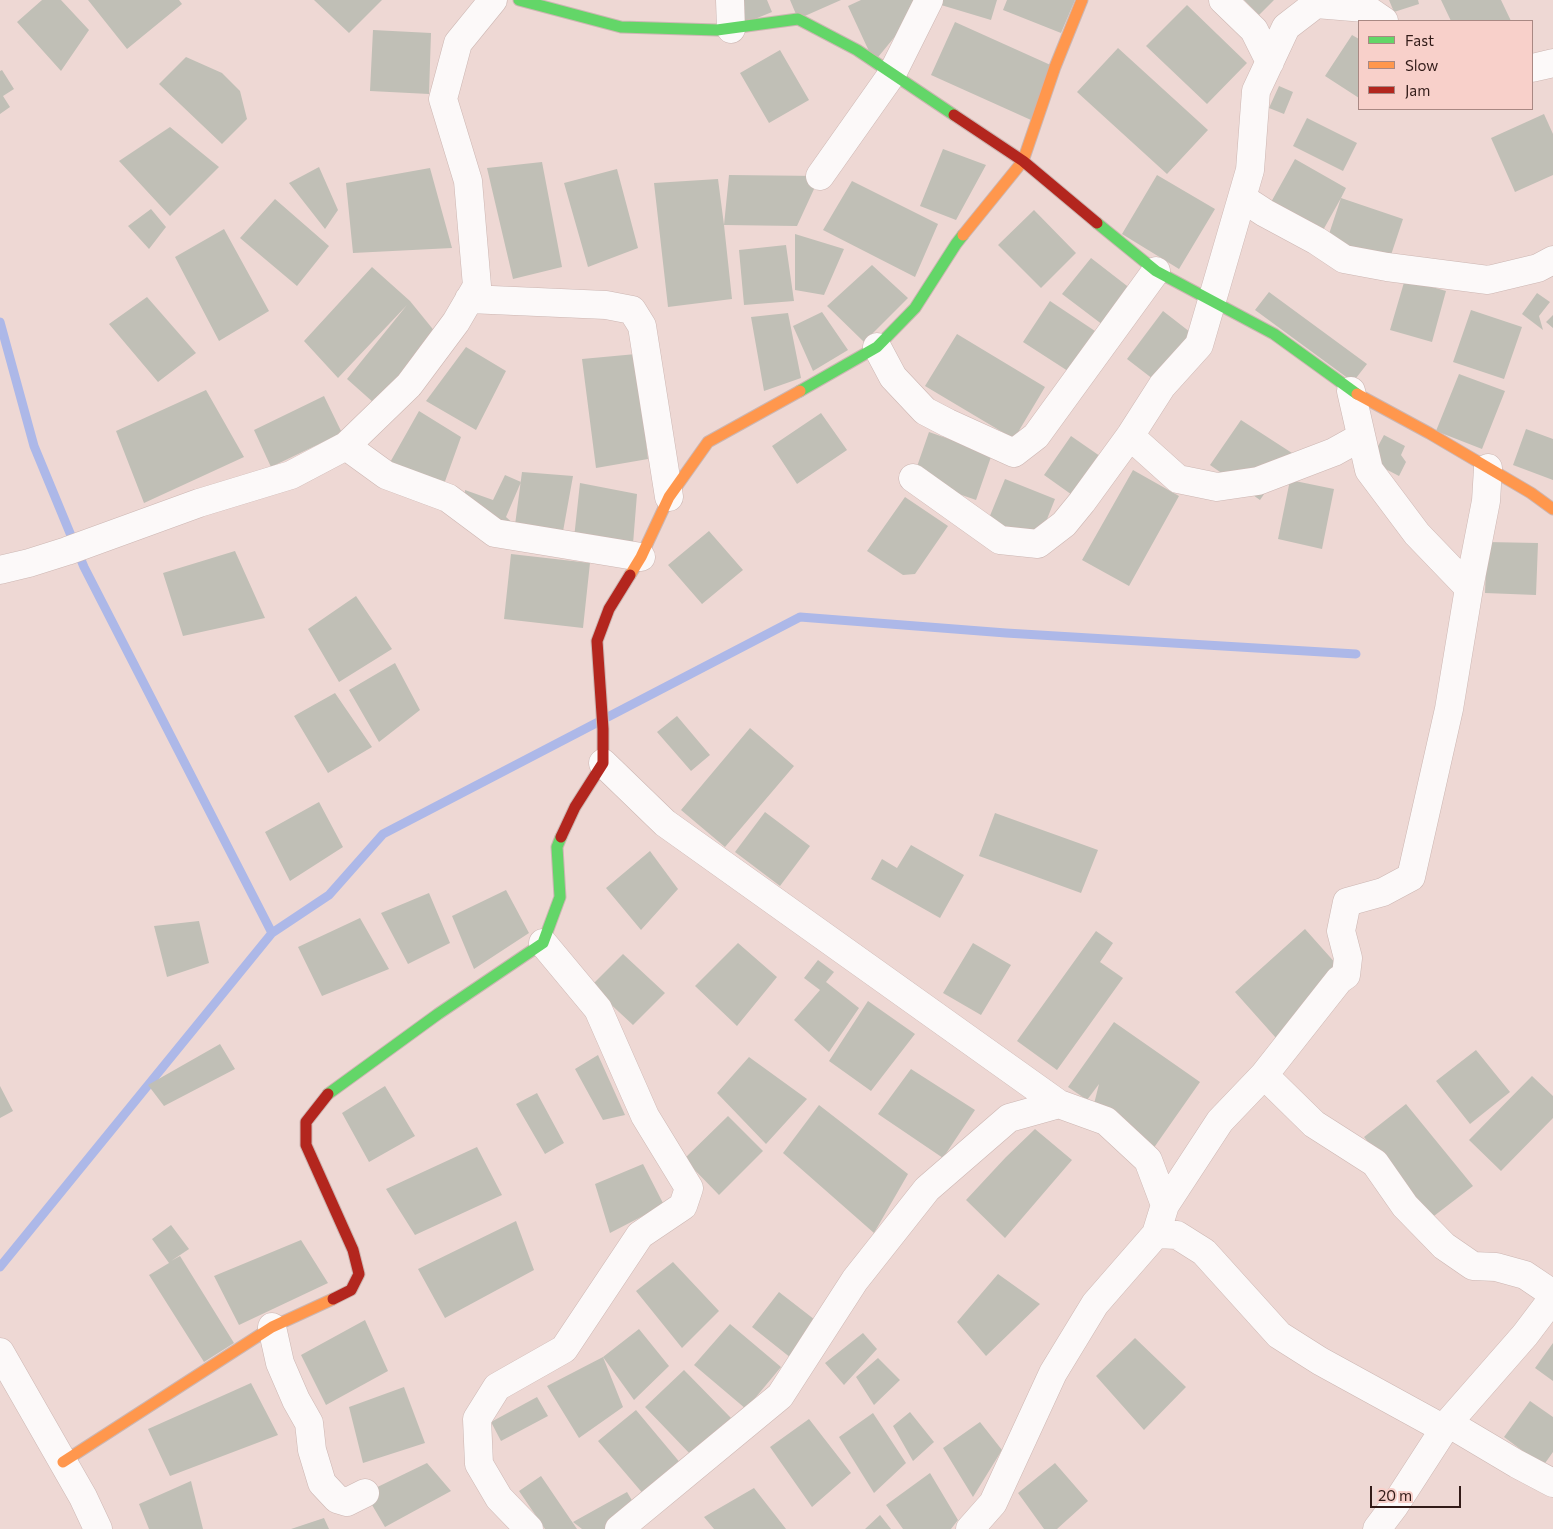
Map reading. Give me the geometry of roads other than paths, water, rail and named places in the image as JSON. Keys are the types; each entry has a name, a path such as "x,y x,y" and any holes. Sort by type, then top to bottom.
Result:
{"street":[{"path":"0,570 67,551 199,503 291,475 346,446 409,385 456,322 477,286 468,182 444,99 458,44 493,0"},
{"path":"519,0 622,27 717,30 798,19 857,50 1023,161 1156,271 1274,334 1351,392 1429,433 1531,493 1553,509"},
{"path":"730,0 730,29"},
{"path":"820,176 892,74 929,0"},
{"path":"63,1462 272,1327 351,1290 359,1274 353,1250 306,1145 306,1122 326,1096 438,1014 542,943 560,896 557,847 575,807 603,763 603,729 597,641 609,609 640,557 669,497 708,442 877,347 914,308 956,244 1023,161 1055,67 1082,0"},
{"path":"1223,0 1254,30 1270,62"},
{"path":"913,478 1000,540 1038,544 1064,524 1130,436 1162,386 1199,345 1250,170 1256,91 1286,27 1316,4 1366,8 1383,20"},
{"path":"1533,68 1553,63"},
{"path":"1242,198 1265,213 1317,241 1344,259 1387,267 1488,280 1538,268 1553,260"},
{"path":"877,347 893,377 925,411 1014,453 1036,436 1156,271"},
{"path":"469,299 606,305 632,310 642,326 669,497"},
{"path":"1351,392 1369,470 1417,534 1468,588"},
{"path":"1130,436 1178,479 1217,487 1258,481 1334,452 1362,437"},
{"path":"346,446 386,474 448,498 495,534 640,557"},
{"path":"970,1529 994,1503 1053,1373 1095,1304 1156,1234 1165,1205 1220,1121 1264,1075 1339,980 1346,975 1348,958 1341,931 1347,902 1383,892 1411,877 1449,709 1468,588 1486,501 1488,468"},
{"path":"603,763 665,823 1059,1104 1106,1121 1148,1160 1165,1205"},
{"path":"529,1529 499,1498 479,1464 477,1419 497,1387 564,1349 640,1235 683,1206 689,1188 645,1116 598,1009 542,943"},
{"path":"1264,1075 1314,1124 1374,1163 1405,1206 1444,1246 1473,1266 1496,1267 1525,1275 1553,1294"},
{"path":"619,1529 780,1396 855,1280 927,1189 1009,1118 1059,1104"},
{"path":"1156,1234 1177,1236 1204,1252 1278,1335 1320,1361 1553,1483"},
{"path":"1377,1529 1395,1505 1446,1426 1525,1335 1553,1298"},
{"path":"272,1327 280,1363 296,1400 309,1423 312,1450 322,1483 337,1499 347,1502 365,1493"},
{"path":"0,1352 83,1497 98,1529"}],"waterway":[{"path":"0,322 34,446 84,567 272,933"},
{"path":"0,1267 272,933 329,895 383,834 800,617 1006,633 1356,654"}]}
